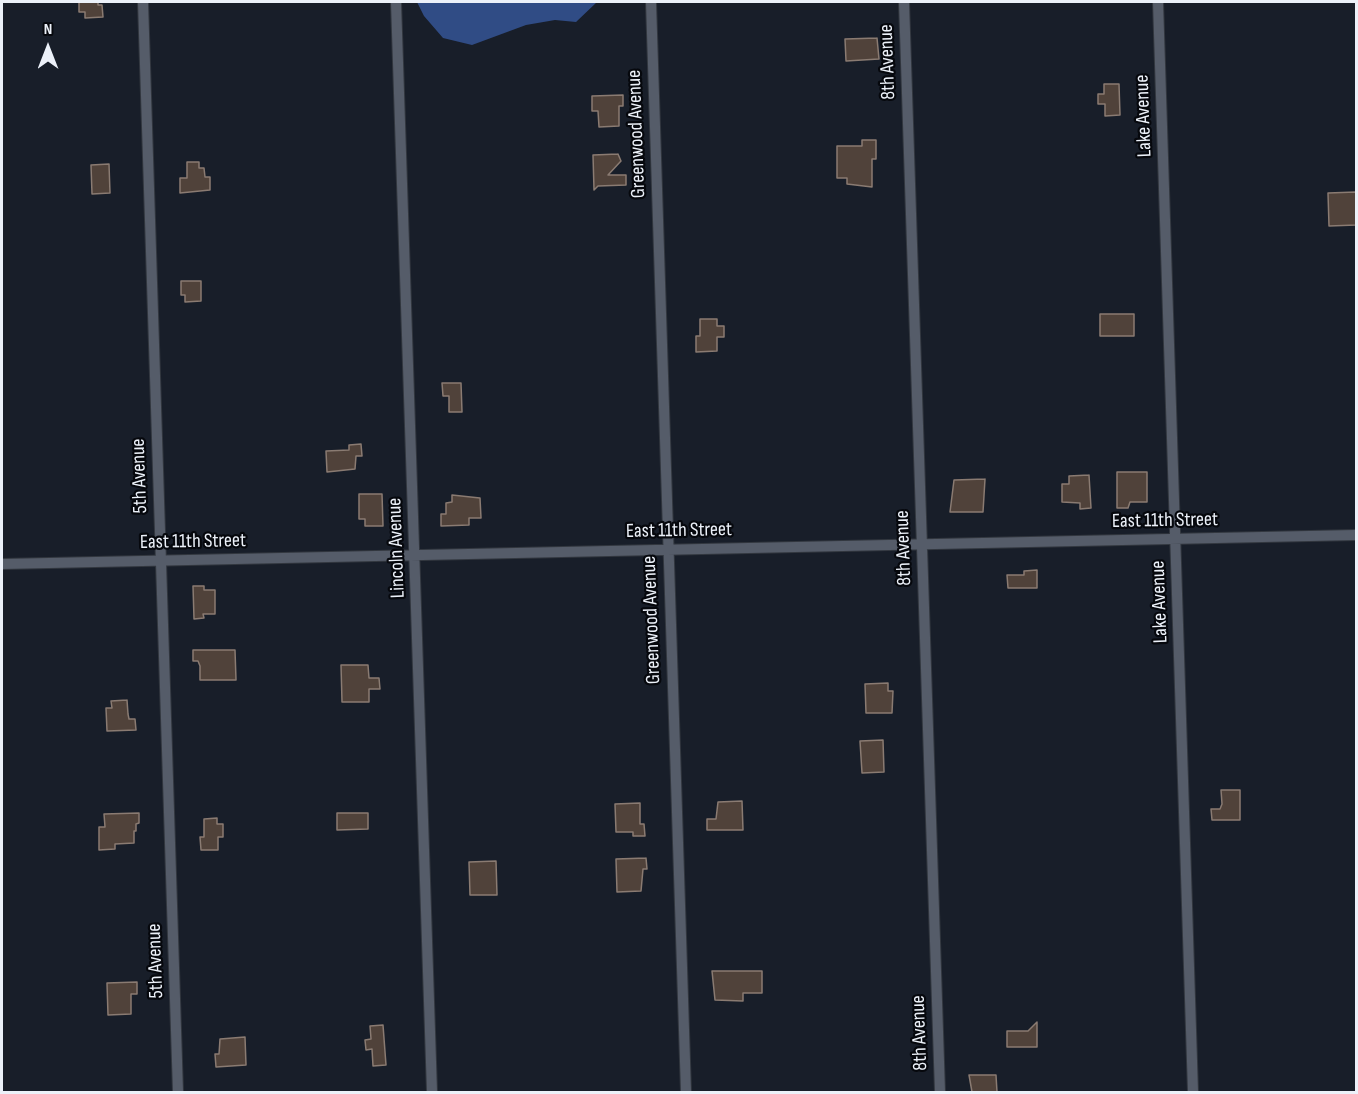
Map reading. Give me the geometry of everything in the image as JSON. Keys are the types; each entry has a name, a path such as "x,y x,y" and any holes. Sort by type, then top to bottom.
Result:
{"street":[{"name":"5th Avenue","path":"143,2 178,1092"},
{"name":"Lincoln Avenue","path":"396,2 432,1092"},
{"name":"Greenwood Avenue","path":"651,2 686,1092"},
{"name":"8th Avenue","path":"904,2 940,1092"},
{"name":"Lake Avenue","path":"1158,2 1193,1092"},
{"name":"East 11th Street","path":"2,564 1356,535"}],"shaded area":[{"path":"417,2 597,2 576,22 555,20 526,25 472,45 443,38 424,16"}],"building":[{"path":"79,2 98,2 98,5 102,5 103,17 85,18 85,12 79,12"},
{"path":"877,38 879,59 846,61 845,39"},
{"path":"1104,84 1119,84 1120,115 1105,116 1105,104 1098,104 1098,94 1104,94"},
{"path":"623,95 623,106 619,106 619,126 599,127 598,111 592,111 592,96"},
{"path":"862,140 876,140 876,159 872,159 872,187 847,184 847,178 837,178 837,146 862,146"},
{"path":"618,154 621,161 608,175 626,175 626,185 598,186 594,190 593,155"},
{"path":"187,162 199,162 199,168 204,168 205,177 210,177 210,190 180,193 180,178 187,178"},
{"path":"109,164 110,193 92,194 91,165"},
{"path":"1356,192 1356,225 1329,226 1328,193"},
{"path":"181,281 201,281 201,301 185,302 185,295 181,295"},
{"path":"1100,314 1134,314 1134,336 1100,336"},
{"path":"700,319 717,319 717,326 724,326 724,337 717,337 717,351 696,352 696,336 700,336"},
{"path":"442,383 461,383 462,412 449,412 449,396 443,396"},
{"path":"361,444 362,456 356,456 355,469 327,472 326,451 349,450 349,445"},
{"path":"1117,472 1147,472 1147,502 1130,502 1128,508 1117,508"},
{"path":"1089,475 1091,508 1080,509 1080,503 1062,502 1062,484 1069,484 1069,476"},
{"path":"985,479 983,512 950,512 954,480"},
{"path":"359,494 382,494 383,526 365,526 365,519 359,519"},
{"path":"452,495 480,498 481,518 469,518 469,525 441,526 441,514 446,514 446,503 452,502"},
{"path":"1037,570 1037,588 1008,588 1007,575 1024,575 1024,571"},
{"path":"193,586 204,586 204,590 215,590 215,614 203,614 204,618 194,619"},
{"path":"193,650 235,650 236,680 200,680 200,666 198,661 193,661"},
{"path":"341,665 368,665 369,678 379,678 380,689 369,689 369,702 342,702"},
{"path":"888,683 888,691 893,691 892,713 866,713 865,684"},
{"path":"127,700 129,719 135,719 136,730 107,731 106,708 112,708 111,701"},
{"path":"883,740 884,772 862,773 860,741"},
{"path":"1221,790 1240,790 1240,820 1212,820 1211,809 1220,809 1222,804"},
{"path":"742,801 743,830 707,830 707,819 716,819 718,802"},
{"path":"640,803 640,824 644,824 645,836 633,836 633,832 616,832 615,804"},
{"path":"139,813 139,823 136,824 136,831 134,831 134,843 115,844 115,849 99,850 99,827 105,827 104,814"},
{"path":"337,813 368,813 368,829 337,830"},
{"path":"217,818 217,824 223,824 223,837 218,837 218,850 201,850 200,837 204,837 204,819"},
{"path":"646,858 647,869 643,869 641,891 617,892 616,859"},
{"path":"496,861 497,895 470,895 469,862"},
{"path":"712,971 762,971 762,993 743,993 743,1001 715,1000"},
{"path":"137,982 137,994 131,994 131,1014 108,1015 107,983"},
{"path":"1037,1022 1037,1047 1007,1047 1007,1031 1028,1031"},
{"path":"383,1025 386,1065 373,1066 372,1049 366,1050 365,1040 371,1039 370,1026"},
{"path":"245,1037 246,1065 216,1067 215,1054 219,1054 220,1039"},
{"path":"969,1075 996,1075 997,1092 972,1092"}]}
